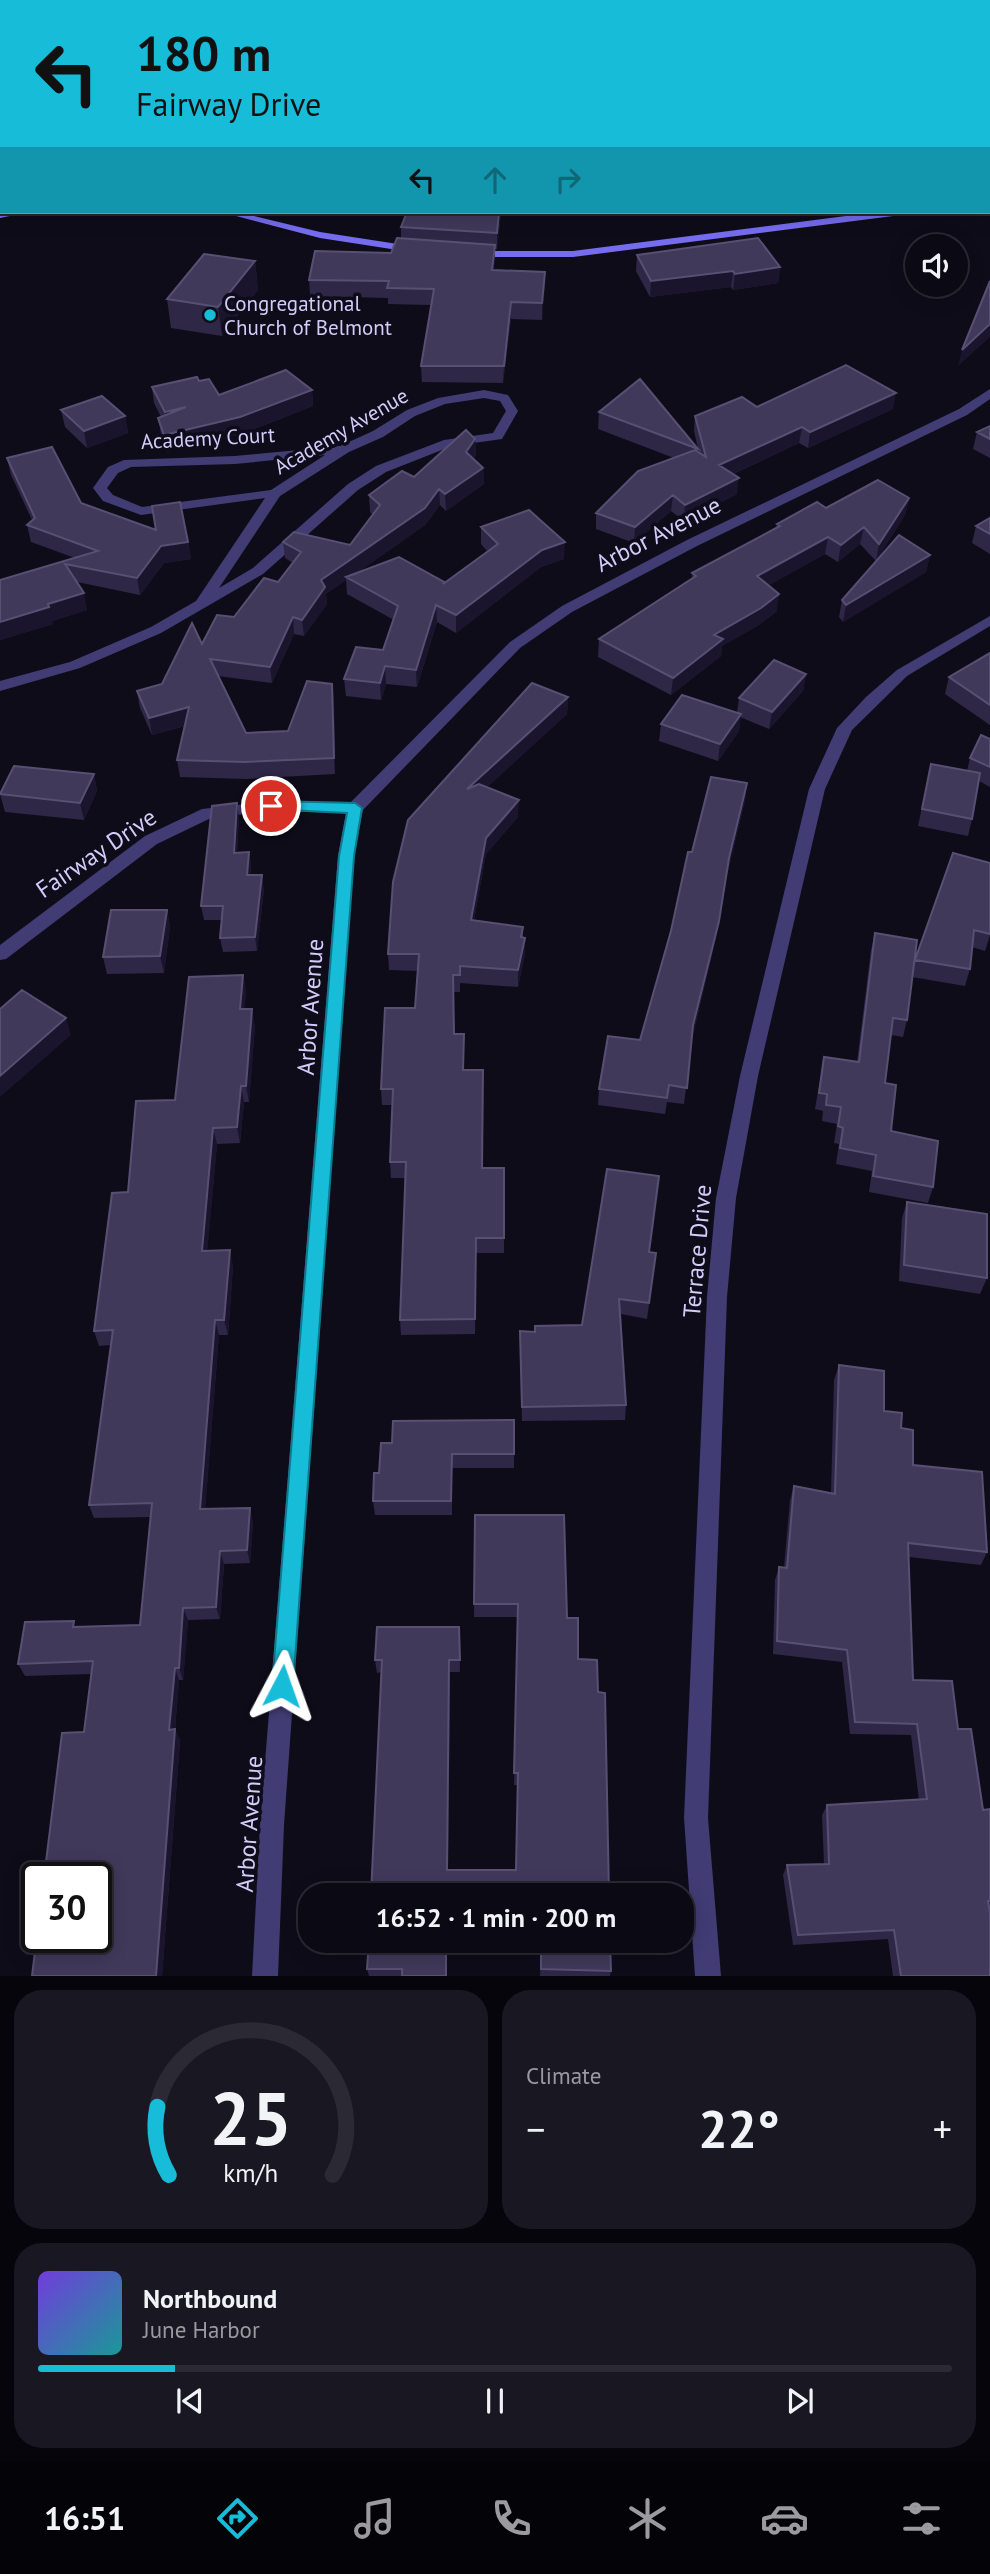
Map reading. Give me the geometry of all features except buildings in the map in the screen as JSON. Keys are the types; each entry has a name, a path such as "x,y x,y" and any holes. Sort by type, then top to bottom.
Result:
{"main road":[{"path":"234,214 320,235 427,252"},
{"path":"455,253 573,254 885,214"}],"street":[{"name":"Academy Avenue","path":"0,686 75,665 156,630 258,571 353,487 381,469 449,443 497,436 512,411 504,398 484,394 442,401 411,413 378,434 344,449 275,493 203,601"},
{"name":"Arbor Avenue","path":"264,1976 272,1825 346,856 355,808 515,645 567,609 692,542 962,412 990,394"},
{"name":"Academy Court","path":"275,493 141,510 108,498 100,488 113,470 129,463 235,460 344,449"},
{"name":"Terrace Drive","path":"708,1976 695,1818 716,1297 726,1198 749,1076 817,789 845,728 902,673 990,620"},
{"name":"Fairway Drive","path":"0,954 151,839 208,813 271,806 355,808"}],"place":[{"name":"Congregational Church of Belmont","path":"210,315"}],"route":[{"path":"271,806 355,808 346,856 282,1686"}]}
